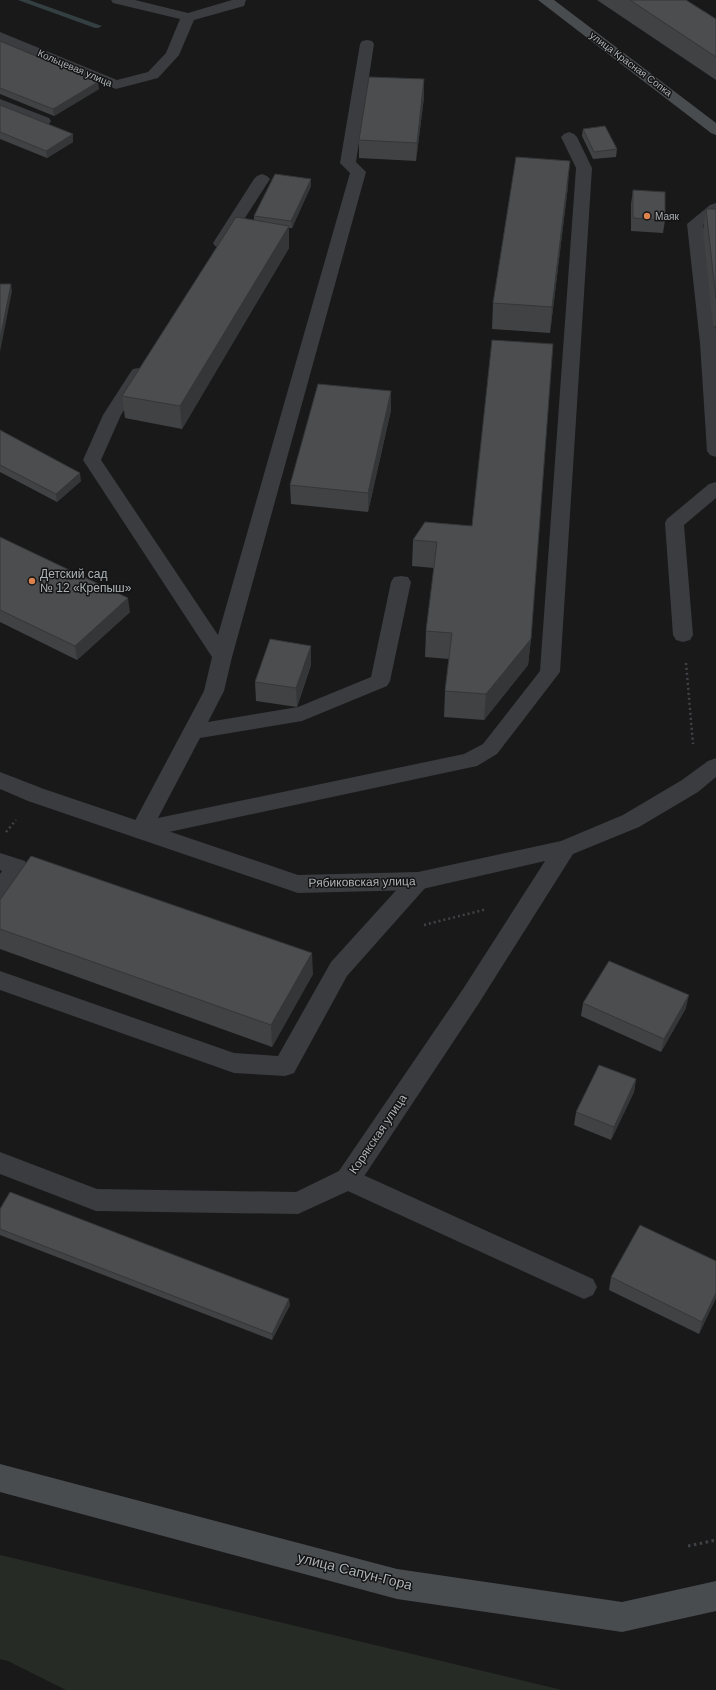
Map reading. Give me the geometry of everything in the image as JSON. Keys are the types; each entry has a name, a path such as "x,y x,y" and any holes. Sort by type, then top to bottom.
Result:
{"main road":[{"name":"улица Красная Сопка","path":"545,0 716,130"},
{"name":"улица Сапун-Гора","path":"0,1478 397,1584 622,1617 716,1596"}],"street":[{"path":"118,0 188,17 239,3 239,0"},
{"name":"Кольцевая улица","path":"0,36 116,85 153,75 172,55 188,17"},
{"path":"141,830 214,691 222,657 358,172 348,163 367,44"},
{"path":"0,104 44,121"},
{"path":"141,830 470,761 490,749 550,672 584,168 569,137"},
{"path":"210,260 262,179"},
{"path":"716,208 695,224 713,343 716,451"},
{"path":"146,361 112,415 92,460 222,657"},
{"path":"683,635 674,523 716,488"},
{"path":"192,732 302,714 380,681 401,582"},
{"name":"Рябиковская улица","path":"0,780 36,794 298,884 418,881 565,848 631,822 690,786 716,766"},
{"name":"Корякская улица","path":"0,1163 96,1200 298,1203 348,1179 471,996 565,848"},
{"path":"0,861 17,867 0,891"},
{"path":"0,980 234,1063 285,1066 339,969 418,881"},
{"path":"348,1179 584,1287"}],"path":[{"path":"683,635 693,746"},
{"path":"423,925 535,896"},
{"path":"688,1546 716,1540"}],"shaded area":[{"path":"0,1555 562,1690 66,1690 8,1661 0,1659"}],"building":[{"path":"630,0 686,0 716,19 716,57"},
{"path":"0,41 98,82 53,109 0,88"},
{"path":"369,77 424,79 417,143 359,140"},
{"path":"0,105 73,134 46,151 0,132"},
{"path":"605,126 617,149 594,152 583,129"},
{"path":"516,157 570,161 552,307 493,303"},
{"path":"275,174 311,179 291,221 254,216"},
{"path":"633,190 665,192 665,220 633,218"},
{"path":"706,209 716,209 716,299"},
{"path":"236,217 289,226 180,406 122,396"},
{"path":"0,284 11,284 0,339"},
{"path":"492,340 553,344 531,639 486,694 445,691 452,633 426,631 437,542 413,540 425,522 472,526"},
{"path":"318,384 391,391 368,493 290,485"},
{"path":"0,430 80,473 56,494 0,465"},
{"name":"Детский сад № 12 «Крепыш»","path":"0,537 128,598 75,646 0,610"},
{"path":"270,639 311,646 296,688 255,682"},
{"path":"31,856 312,953 271,1025 0,929 0,900"},
{"path":"609,961 689,995 664,1039 583,1003"},
{"path":"599,1065 636,1079 614,1127 576,1112"},
{"path":"10,1192 289,1299 272,1334 0,1229 0,1209"},
{"path":"640,1225 716,1261 716,1293 702,1322 611,1277"}],"waterway":[{"path":"22,0 98,26"}],"place":[{"name":"Маяк","path":"647,216"},
{"name":"Детский сад № 12 «Крепыш»","path":"32,581"}]}
